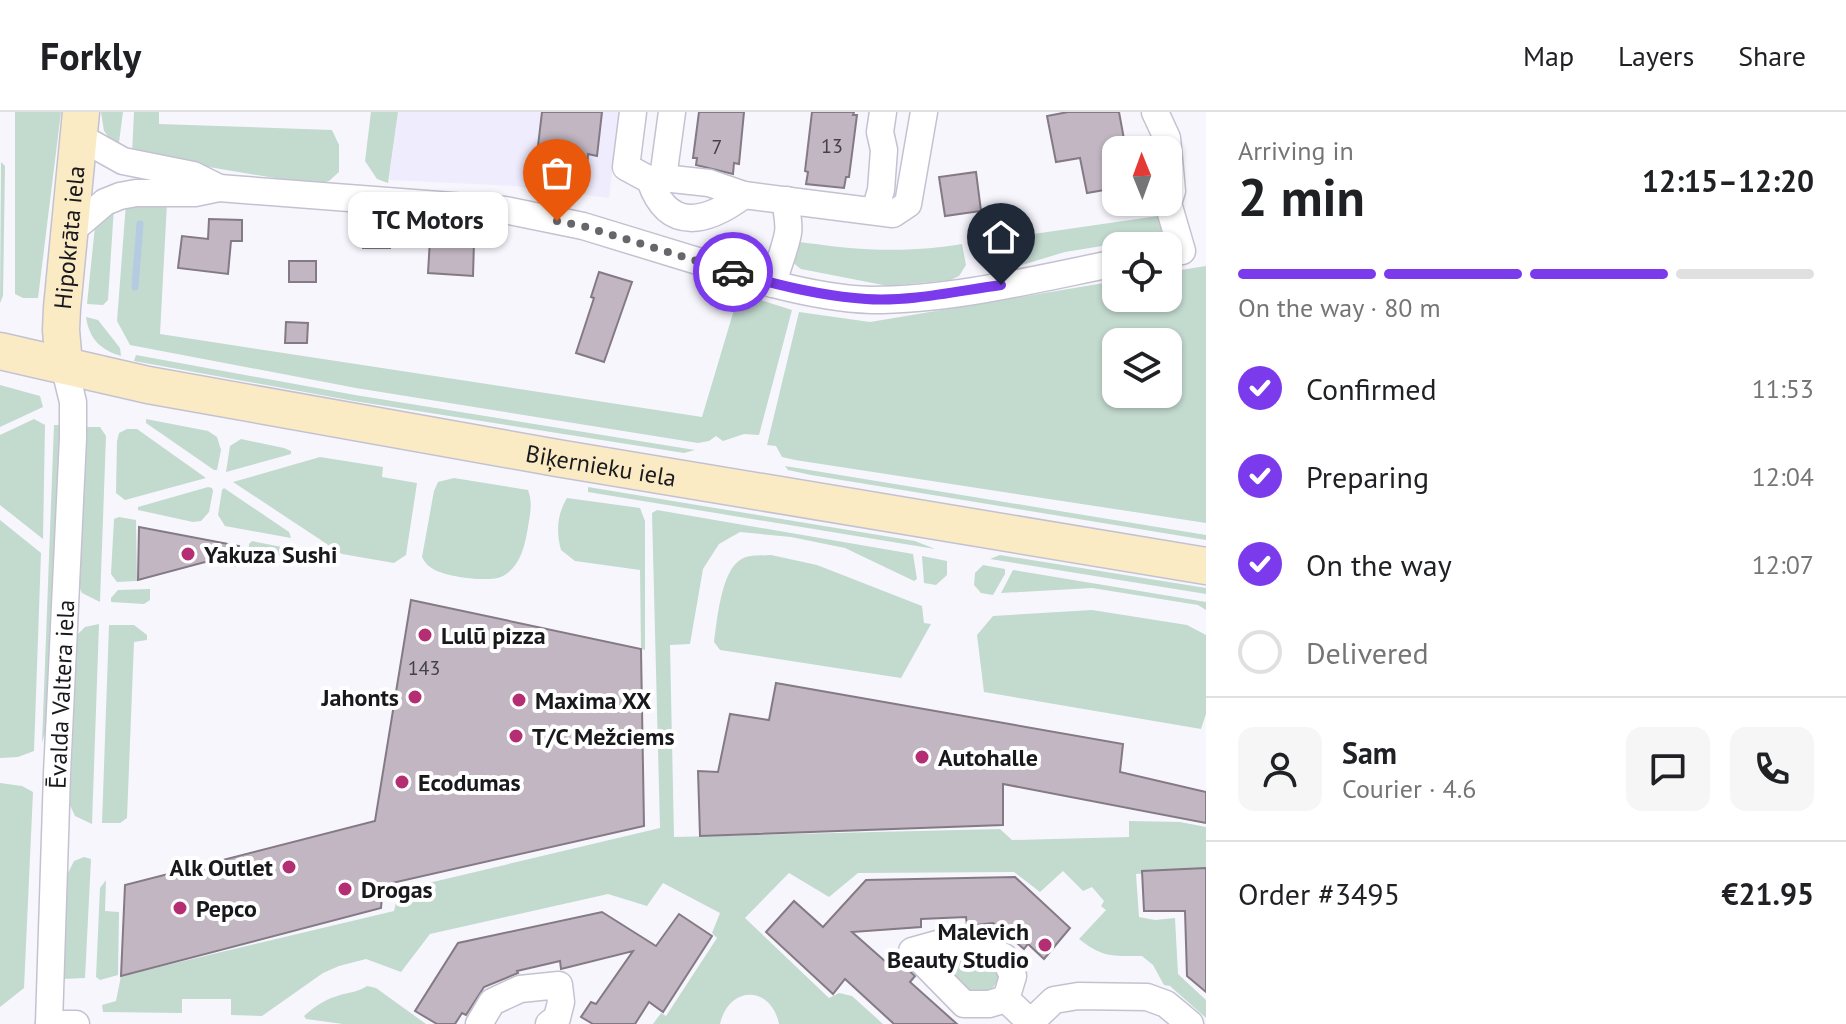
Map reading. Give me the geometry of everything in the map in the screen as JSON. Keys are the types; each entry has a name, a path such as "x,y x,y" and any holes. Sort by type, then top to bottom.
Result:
{"main road":[{"name":"Hipokrāta iela","path":"64,365 61,330 81,125"},
{"name":"Biķernieku iela","path":"0,351 125,381 512,450 1206,566"}],"street":[{"path":"633,112 626,167 656,179 709,183 786,206 893,214 908,204 924,112"},
{"path":"672,112 654,193 664,206 676,214 704,218 718,213 744,195"},
{"path":"875,211 881,190 884,150 880,132 883,112"},
{"path":"1158,113 1167,138 1172,191 1168,203 1184,246"},
{"path":"81,125 123,161 193,175 219,188"},
{"path":"71,231 105,202 120,196 195,193 219,188 505,210 776,273 802,291 868,300 916,297 1102,266"},
{"path":"776,273 789,230 786,206"},
{"name":"Ēvalda Valtera iela","path":"49,1024 57,759 73,438 73,402 64,365"},
{"path":"479,1024 492,1002 520,989 559,985 561,1002 557,1018 549,1024"},
{"path":"1006,999 1029,1023 1054,1000 1078,996 1147,997 1166,1004 1190,1024"},
{"path":"49,1024 76,1024"}],"shaded area":[{"path":"398,112 620,112 609,198 514,186 389,180"}],"green space":[{"path":"15,112 61,112 38,298 23,298 15,294"},
{"path":"101,112 123,112 118,150 104,131"},
{"path":"134,112 159,112 159,124 332,130 339,145 339,172 329,181 316,185 132,154"},
{"path":"371,112 398,112 388,183 377,179 365,161"},
{"path":"1,162 5,166 3,296 0,303"},
{"path":"126,203 167,203 160,334 702,417 739,293 792,310 759,435 744,434 723,441 716,436 698,443 356,388 130,345 117,321"},
{"path":"114,207 108,300 103,305 87,304 95,226"},
{"path":"1165,216 1161,232 1102,232 1102,246 1065,252 998,272 985,268 980,261 977,242"},
{"path":"793,241 878,250 962,244 966,265 959,276 951,280 888,286 801,269 793,260"},
{"path":"1206,266 1206,523 782,457 776,446 767,445 799,312 870,322 1102,283 1102,312 1182,312 1182,270"},
{"path":"86,317 98,320 120,348 121,356 97,342"},
{"path":"136,355 355,395 695,450 684,453 354,401 134,361"},
{"path":"0,385 40,396 43,407 0,427"},
{"path":"34,419 45,425 43,539 0,505 0,435"},
{"path":"146,419 208,431 217,437 221,450 217,470 146,423"},
{"path":"54,425 60,425 49,718 42,743"},
{"path":"85,427 100,427 106,436 100,602 82,593 79,586"},
{"path":"137,429 206,478 125,500 116,493 117,441 119,433"},
{"path":"241,439 284,448 291,454 226,472 230,446"},
{"path":"320,457 383,467 382,477 417,483 406,555 394,563 342,554 233,482"},
{"path":"785,466 1206,535 1206,540 811,475 788,470"},
{"path":"454,478 528,490 531,508 524,548 514,567 503,576 479,579 449,575 431,568 422,557 434,491 438,482"},
{"path":"208,487 213,491 209,512 201,521 138,510 138,507"},
{"path":"588,487 915,541 935,549 588,492"},
{"path":"224,488 289,532 291,538 225,526 218,515"},
{"path":"567,498 640,508 645,521 645,650 641,649 640,570 575,561 561,550 558,523"},
{"path":"657,510 913,554 917,579 914,581 845,548 791,537 740,532 719,544 703,569 690,644 670,645 674,837 1000,829 1012,840 1129,837 1129,821 1180,822 1206,827 1206,868 1136,874 1139,917 1155,920 1175,918 1178,974 1206,1000 1206,1018 1170,986 1164,985 1153,965 1142,956 1109,955 1079,939 1106,910 1101,906 1104,901 1092,887 1083,891 1063,871 1040,892 1014,872 858,873 829,897 789,873 745,918 829,998 839,993 852,996 883,1024 779,1024 768,1002 750,995 732,1002 720,1024 653,1024 661,1013 666,1016 717,938 712,933 720,913 663,883 647,906 608,894 430,934 401,972 366,959 339,966 323,973 262,1016 231,1015 231,999 182,999 182,1013 103,1012 102,1005 116,1001 121,976 394,911 399,890 660,828 652,513"},
{"path":"114,519 136,520 137,581 117,582 111,574"},
{"path":"0,520 41,553 34,751 18,757 0,758"},
{"path":"252,541 287,548 286,554 248,561"},
{"path":"771,555 817,565 922,606 924,623 931,624 901,678 720,650 714,642 728,575 743,558"},
{"path":"1000,555 1206,588 1206,594 990,559"},
{"path":"922,556 947,561 947,575 936,585 924,583"},
{"path":"983,565 1005,569 993,595 981,593 974,585 975,573"},
{"path":"1013,570 1206,602 1206,610 1198,605 1092,588 1001,593"},
{"path":"150,589 150,600 144,604 111,602 118,590"},
{"path":"1092,610 1187,625 1206,635 1206,714 1201,729 984,692 977,635 993,616"},
{"path":"99,624 92,824 75,816 70,805 77,635 85,627"},
{"path":"109,625 134,625 147,635 147,640 134,642 127,818 120,823 102,823"},
{"path":"0,783 22,786 33,792 24,988 0,1007"},
{"path":"84,857 91,859 85,978 63,979 68,873 74,861"},
{"path":"106,880 105,911 119,912 118,975 100,980 96,977 100,888"},
{"path":"979,952 1002,977 988,993 971,994 932,962 939,953"},
{"path":"367,986 376,988 426,1024 343,1024 306,1019 304,1016 325,1001"}],"building":[{"path":"542,112 602,112 597,156 588,154 587,169 555,164 557,148 538,146"},
{"path":"699,112 744,112 739,164 734,163 733,174 696,165 697,158 693,158"},
{"path":"812,112 854,112 853,115 857,115 849,177 846,177 844,188 806,184"},
{"path":"1068,112 1119,112 1123,136 1102,136 1102,190 1087,193 1080,158 1056,162 1047,116"},
{"path":"976,172 981,211 945,216 939,177"},
{"path":"209,219 242,220 242,241 231,241 228,274 178,268 182,236 208,239"},
{"path":"363,224 390,224 390,248 363,248"},
{"path":"430,239 474,242 473,276 428,273"},
{"path":"289,261 316,261 316,282 289,282"},
{"path":"599,272 632,282 604,362 576,353"},
{"path":"286,322 308,323 307,343 285,343"},
{"name":"Yakuza Sushi","path":"139,527 239,546 235,566 205,562 138,580"},
{"name":"T/C Mežciems","path":"411,600 641,649 644,826 383,885 381,908 121,976 125,885 375,821"},
{"name":"Autohalle","path":"776,683 1123,744 1120,772 1206,792 1206,823 1003,784 1003,825 700,836 698,771 718,772 730,714 769,720"},
{"path":"1206,868 1206,992 1187,976 1185,911 1144,911 1142,871"},
{"path":"1015,877 1070,928 1044,959 1028,944 1024,949 993,923 967,926 966,917 921,919 921,927 852,932 895,970 902,964 915,976 910,982 957,1024 894,1024 845,979 833,994 766,932 794,901 823,927 866,880"},
{"path":"602,912 656,946 679,914 712,936 663,1012 649,1002 635,1024 593,1024 581,1017 591,1002 596,1004 633,951 561,969 560,961 517,971 484,987 466,1015 462,1013 455,1024 437,1024 415,1011 458,943"}],"waterway":[{"path":"135,287 140,224"}],"way so far":[{"path":"557,221 583,226 733,272"}],"place":[{"name":"TC Motors","path":"557,221"},
{"name":"Yakuza Sushi","path":"188,554"},
{"name":"Lulū pizza","path":"425,635"},
{"name":"Jahonts","path":"415,697"},
{"name":"Maxima XX","path":"519,700"},
{"name":"T/C Mežciems","path":"516,736"},
{"name":"Autohalle","path":"922,757"},
{"name":"Ecodumas","path":"402,782"},
{"name":"Alk Outlet","path":"289,867"},
{"name":"Drogas","path":"345,889"},
{"name":"Pepco","path":"180,908"},
{"name":"Malevich Beauty Studio","path":"1045,945"}],"route":[{"path":"733,272 802,291 868,300 1001,285"}]}
